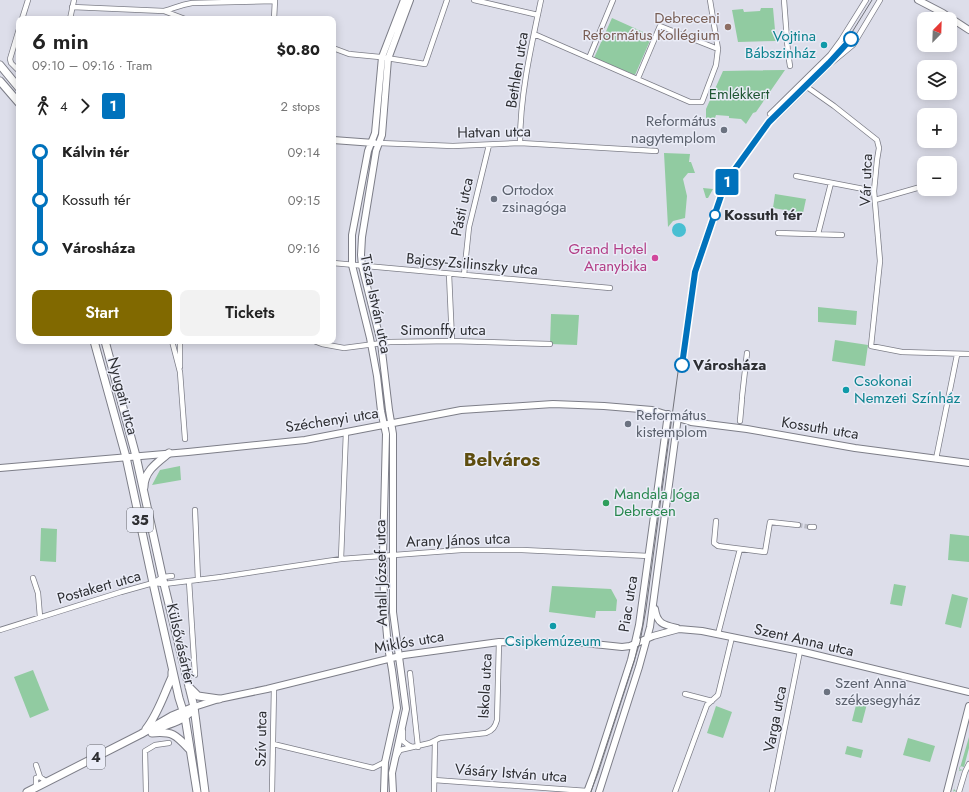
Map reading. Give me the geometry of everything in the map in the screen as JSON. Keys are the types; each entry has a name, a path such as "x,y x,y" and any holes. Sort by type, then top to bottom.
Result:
{"main road":[{"path":"0,65 16,84"},
{"path":"0,81 16,100"},
{"name":"Nyugati utca","path":"95,344 126,457"},
{"name":"Nyugati utca","path":"106,344 136,456"},
{"path":"144,493 144,481 148,473 169,453"},
{"name":"Külsővásártér","path":"136,456 194,707 205,792"},
{"name":"Külsővásártér","path":"126,457 153,583 184,714 197,792"},
{"path":"142,734 151,722 172,677 172,662"},
{"path":"189,686 198,696 219,699"},
{"path":"142,734 184,714 191,713 194,707"},
{"path":"184,714 191,721 196,731"},
{"name":"4","path":"27,792 142,734 172,716 184,714"},
{"name":"4","path":"142,734 160,732 171,733 190,750"}],"street":[{"path":"23,16 28,0"},
{"path":"70,16 74,0"},
{"path":"385,58 404,0"},
{"path":"385,58 410,0"},
{"path":"336,49 349,54 425,64 447,0"},
{"path":"474,0 538,15"},
{"name":"Bethlen utca","path":"520,143 525,78 541,0"},
{"path":"589,58 613,0"},
{"path":"534,34 638,78 690,102 702,102 716,66 718,49 710,0"},
{"path":"784,0 790,66"},
{"path":"866,0 830,55 770,114 775,118 849,47 853,45 880,0"},
{"path":"918,0 943,13 969,30"},
{"path":"72,7 164,11 176,8 179,5 274,1 274,16"},
{"path":"164,11 177,16"},
{"path":"638,78 660,26 718,49"},
{"path":"16,39 10,59 11,63 16,68"},
{"name":"Tisza István utca","path":"384,425 372,345 352,264 352,235 368,151 375,133 385,58"},
{"name":"Tisza István utca","path":"385,58 382,135 376,151 362,237 361,255 362,266 381,343 391,424"},
{"name":"Vár utca","path":"808,87 873,136 877,140 879,148 874,191 880,261 870,346 902,352 956,355"},
{"name":"Hatvan utca","path":"336,140 446,146 520,143 656,152"},
{"name":"Pásti utca","path":"464,275 469,227 489,145"},
{"path":"796,176 874,191"},
{"path":"818,234 831,183"},
{"path":"875,200 917,188"},
{"path":"778,233 842,235"},
{"name":"Bajcsy-Zsilinszky utca","path":"336,263 449,274 513,278 610,288"},
{"path":"449,274 452,341"},
{"name":"Simonffy utca","path":"322,344 344,348 381,343 452,341 550,344"},
{"path":"173,344 180,372"},
{"path":"180,344 180,372 185,439"},
{"path":"740,420 747,353"},
{"path":"936,459 956,355 969,354"},
{"name":"Széchenyi utca","path":"0,468 188,452 305,440 461,410 553,404 652,410 668,414"},
{"name":"Kossuth utca","path":"668,414 691,422 747,429 855,448 969,462"},
{"name":"Piac utca","path":"587,791 633,648 641,613 668,414"},
{"name":"Piac utca","path":"599,792 647,639 654,605 678,417"},
{"name":"Antall József utca","path":"391,424 393,434 393,612 405,700 405,715 392,773 393,792"},
{"name":"Antall József utca","path":"384,425 386,434 383,555 384,609 397,708 385,762 384,792"},
{"path":"341,559 346,432"},
{"path":"196,510 198,580"},
{"path":"716,521 714,543 718,546 765,552 770,522 798,525"},
{"path":"718,634 740,549"},
{"name":"Arany János utca","path":"198,580 341,559 461,550 522,550 649,556"},
{"path":"164,581 172,576"},
{"name":"Postakert utca","path":"33,578 38,593 40,617"},
{"name":"Külsővásártér","path":"164,581 198,580"},
{"name":"Postakert utca","path":"0,630 153,583 164,581"},
{"name":"Külsővásártér","path":"189,581 195,675"},
{"path":"654,605 656,618 658,620 665,626 679,629"},
{"name":"Szent Anna utca","path":"633,648 647,639 679,629 702,631 800,651 969,692"},
{"path":"675,792 708,705 718,695 732,637"},
{"name":"Miklós utca","path":"194,707 219,699 398,656 499,642 584,643 633,648"},
{"name":"Iskola utca","path":"435,741 440,738 486,733 492,731 495,727 498,720 499,642"},
{"path":"633,648 640,663"},
{"name":"Varga utca","path":"772,792 800,651"},
{"path":"410,674 416,747"},
{"name":"Szív utca","path":"272,792 274,687"},
{"path":"685,694 712,701"},
{"path":"947,792 969,706"},
{"path":"402,728 403,741 408,745 416,747"},
{"path":"394,760 400,750 435,741 434,792"},
{"path":"146,792 145,751 155,745 169,743"},
{"path":"273,744 373,768 385,762"},
{"path":"959,792 969,764"},
{"path":"36,765 40,777 47,782"},
{"path":"36,787 36,778 40,777"},
{"name":"Vásáry István utca","path":"434,780 587,791"}],"green space":[{"path":"761,8 773,8 776,41 738,42 732,10 743,9 744,12 760,11"},
{"path":"612,18 652,36 635,75 594,58"},
{"name":"Emlékkert","path":"785,70 746,124 741,119 729,118 729,116 716,115 715,118 706,118 706,109 723,71"},
{"path":"664,153 690,154 689,162 691,162 695,173 688,173 683,179 687,196 685,218 673,221 668,227"},
{"path":"703,188 713,189 708,198 706,198"},
{"path":"775,194 806,199 803,213 773,208"},
{"path":"818,307 857,311 856,325 818,322"},
{"path":"551,314 579,315 577,345 550,344"},
{"path":"835,340 868,345 865,366 832,361"},
{"path":"180,466 181,480 152,485 160,470"},
{"path":"41,528 57,529 56,562 40,561"},
{"path":"950,534 969,536 969,562 948,560"},
{"path":"894,584 906,586 902,606 890,604"},
{"path":"552,586 611,589 617,600 616,611 596,611 595,618 549,612"},
{"path":"952,594 968,598 961,628 945,624"},
{"path":"33,670 49,710 30,718 14,677"},
{"path":"857,701 867,704 862,723 852,721"},
{"path":"716,706 732,712 723,738 707,733"},
{"path":"969,737 969,748 964,767 961,766"},
{"path":"908,738 935,746 930,762 903,755"},
{"path":"847,746 863,750 861,758 845,754"}],"water":[{"path":"679,223 684,225 686,230 684,235 679,237 674,235 672,230 674,225"}],"tunnel":[{"path":"798,525 810,527"}],"tram line":[{"path":"591,792 640,642 646,609 692,271 719,192 727,175 767,120 846,42 872,0"},
{"name":"1","path":"682,365 695,272 722,193 730,176 769,122 829,63 851,39"}],"place":[{"name":"Debreceni Református Kollégium","path":"728,27"},
{"name":"Vojtina Bábszinház","path":"824,45"},
{"name":"Református nagytemplom","path":"724,130"},
{"name":"Ortodox zsinagóga","path":"494,199"},
{"name":"Kossuth tér","path":"715,215"},
{"name":"Grand Hotel Aranybika","path":"655,258"},
{"name":"Városháza","path":"682,365"},
{"name":"Csokonai Nemzeti Színház","path":"846,390"},
{"name":"Református kistemplom","path":"628,424"},
{"name":"Mandala Jóga Debrecen","path":"606,503"},
{"name":"Csipkemúzeum","path":"553,626"},
{"name":"Szent Anna székesegyház","path":"827,692"}],"district":[{"name":"Belváros","path":"502,459"}]}
